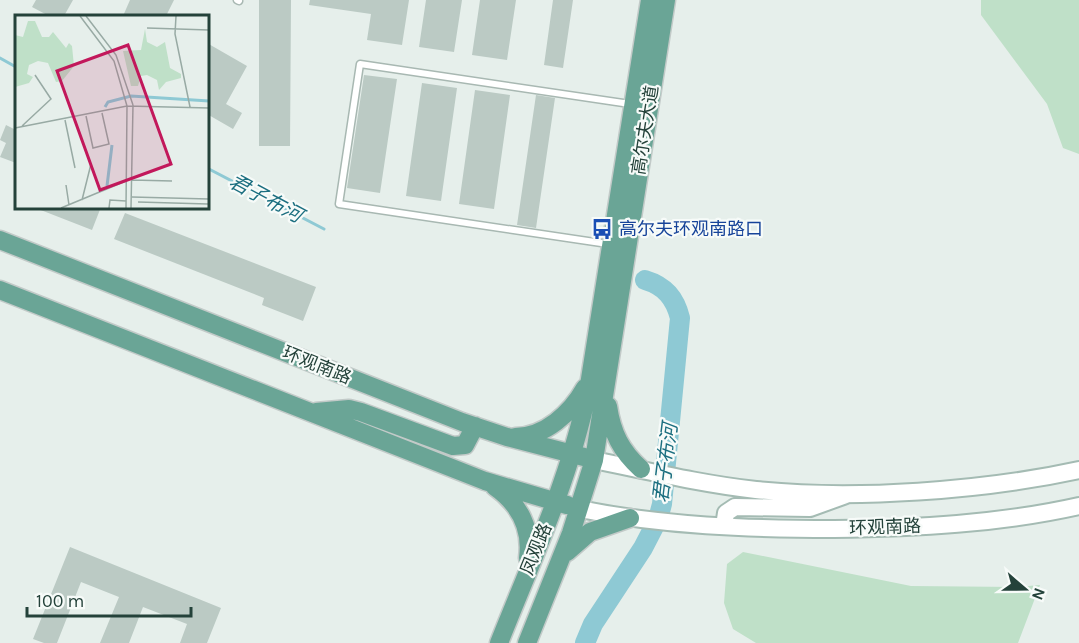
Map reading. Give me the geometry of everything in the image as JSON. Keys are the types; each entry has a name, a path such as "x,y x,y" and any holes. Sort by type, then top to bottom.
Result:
{"main road":[{"name":"高尔夫大道","path":"615,254 650,0"},
{"name":"高尔夫大道","path":"615,254 666,0"},
{"name":"环观南路","path":"0,240 474,426 594,460"},
{"path":"594,460 599,379 615,254"},
{"path":"0,290 485,481 580,509"},
{"path":"507,437 532,435 556,422 599,379"},
{"path":"572,454 599,379"},
{"path":"599,379 607,399 614,435 626,454 640,469"},
{"path":"311,413 349,410 361,412 459,447 469,440 474,426"},
{"name":"凤观路","path":"500,643 572,454"},
{"name":"凤观路","path":"527,643 560,564 580,509 594,460"},
{"path":"485,481 513,504 526,527 529,553 524,579"},
{"path":"560,564 569,550 590,532 630,518"}],"street":[{"name":"环观南路","path":"594,460 697,481 757,490 852,492 986,485 1079,470"},
{"path":"724,526 726,513 735,507 810,508 852,492"},
{"name":"环观南路","path":"630,518 724,526 904,527 994,521 1079,506"},
{"path":"580,509 630,518"}],"lane":[{"path":"615,254 339,204 360,64 634,105"}],"green space":[{"path":"981,0 1079,0 1079,154 1063,148 1047,104 981,15"},
{"path":"743,552 911,586 1017,587 1040,585 1018,643 756,643 733,629 724,603 727,564"}],"building":[{"path":"36,0 73,0 65,15 47,15 32,7"},
{"path":"130,0 174,0 166,15 123,15"},
{"path":"259,0 291,0 290,146 259,146"},
{"path":"310,0 409,0 402,45 367,40 371,14 309,5"},
{"path":"426,0 462,0 454,52 419,47"},
{"path":"480,0 516,0 507,60 472,55"},
{"path":"553,0 573,0 563,68 544,65"},
{"path":"208,44 247,66 226,104 242,113 233,129 208,115"},
{"path":"364,75 397,79 380,193 347,188"},
{"path":"422,83 457,88 441,201 406,196"},
{"path":"475,90 510,95 494,209 459,204"},
{"path":"536,95 555,98 536,228 517,225"},
{"path":"6,125 15,130 15,163 0,157 6,143 0,140"},
{"path":"36,208 101,208 92,230"},
{"path":"125,213 316,287 303,321 262,305 264,298 114,239"},
{"path":"70,547 221,608 207,643 180,643 187,624 143,607 129,643 100,643 119,597 81,582 57,643 44,643 33,639"}],"waterway":[{"name":"君子布河","path":"0,58 15,66"},
{"name":"君子布河","path":"208,169 324,229"},
{"name":"君子布河","path":"585,643 593,624 643,548 658,519 662,504 680,318 675,304 664,289 645,280"}],"place":[{"name":"高尔夫环观南路口","path":"602,229"}]}
